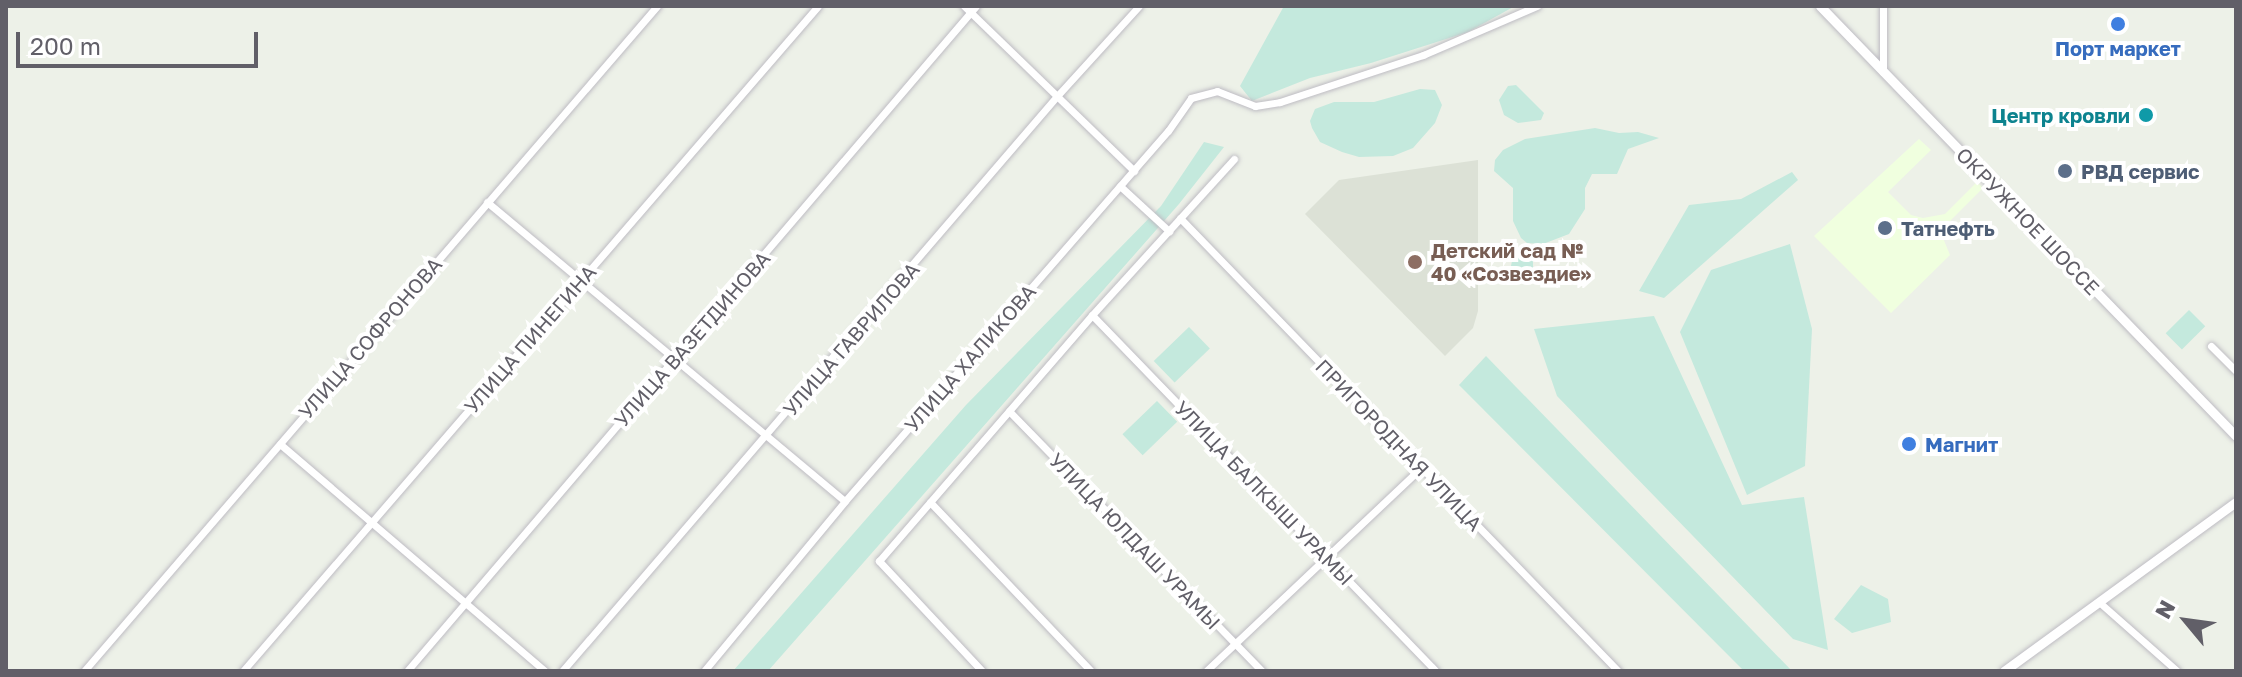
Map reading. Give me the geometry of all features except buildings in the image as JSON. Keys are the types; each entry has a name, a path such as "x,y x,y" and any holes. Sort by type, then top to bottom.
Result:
{"street":[{"name":"УЛИЦА СОФРОНОВА","path":"84,671 657,6"},
{"name":"УЛИЦА ПИНЕГИНА","path":"243,671 818,6"},
{"name":"УЛИЦА ГАВРИЛОВА","path":"562,671 1058,95 1139,6"},
{"name":"УЛИЦА ХАЛИКОВА","path":"704,671 845,501 1197,95 1217,91 1255,106 1280,102 1423,55 1537,6"},
{"name":"ОКРУЖНОЕ ШОССЕ","path":"1820,6 2236,436"},
{"path":"1883,6 1883,72"},
{"path":"970,8 1134,171"},
{"name":"УЛИЦА ВАЗЕТДИНОВА","path":"407,671 970,8"},
{"path":"982,671 879,561 1092,315 1234,159"},
{"path":"1120,186 1169,231"},
{"path":"487,202 583,279 845,501"},
{"name":"ПРИГОРОДНАЯ УЛИЦА","path":"1180,218 1618,671"},
{"name":"УЛИЦА БАЛКЫШ УРАМЫ","path":"1092,315 1436,671"},
{"path":"2211,346 2236,371"},
{"name":"УЛИЦА ЮЛДАШ УРАМЫ","path":"1009,411 1262,671"},
{"path":"280,444 545,671"},
{"path":"1206,671 1421,468"},
{"path":"930,502 1091,671"},
{"path":"2004,671 2236,502"},
{"path":"2099,602 2177,671"}],"shaded area":[{"path":"1284,6 1515,6 1468,32 1371,63 1310,78 1252,101 1240,86"},
{"path":"1516,85 1544,113 1541,120 1518,123 1504,115 1499,100 1508,86"},
{"path":"1420,89 1435,90 1442,105 1435,123 1413,148 1393,156 1359,157 1342,152 1320,142 1312,128 1310,121 1315,109 1334,102 1374,102"},
{"path":"1595,128 1619,133 1638,132 1659,138 1628,149 1617,174 1592,174 1585,188 1585,209 1569,234 1543,244 1527,243 1513,221 1513,188 1494,171 1495,160 1503,150 1525,139"},
{"name":"Татнефть","path":"1919,139 1931,150 1888,192 1911,215 1923,218 1945,214 1977,182 1983,188 1951,220 1943,238 1950,255 1891,313 1814,236"},
{"path":"1204,142 1224,147 1179,204 768,671 733,671 966,405 1161,206"},
{"name":"Детский сад № 40 «Созвездие»","path":"1478,160 1478,311 1473,328 1445,356 1305,214 1339,180"},
{"path":"1792,172 1798,180 1664,298 1639,291 1689,205 1741,199"},
{"path":"1790,244 1812,329 1805,466 1747,495 1680,332 1711,270"},
{"path":"1521,247 1533,258 1533,274 1521,283 1513,281 1509,275 1514,252"},
{"path":"2189,310 2205,326 2182,350 2166,333"},
{"path":"1654,316 1742,505 1804,497 1828,650 1793,639 1557,396 1534,329"},
{"path":"1189,327 1210,349 1175,383 1154,361"},
{"path":"1486,356 1792,671 1744,671 1459,385"},
{"path":"1157,401 1177,422 1143,455 1122,434"},
{"path":"1861,585 1888,599 1891,622 1852,633 1834,619"}],"place":[{"name":"Порт маркет","path":"2118,24"},
{"name":"Центр кровли","path":"2146,115"},
{"name":"РВД сервис","path":"2065,171"},
{"name":"Татнефть","path":"1885,228"},
{"name":"Детский сад № 40 «Созвездие»","path":"1415,262"},
{"name":"Магнит","path":"1909,444"}]}
